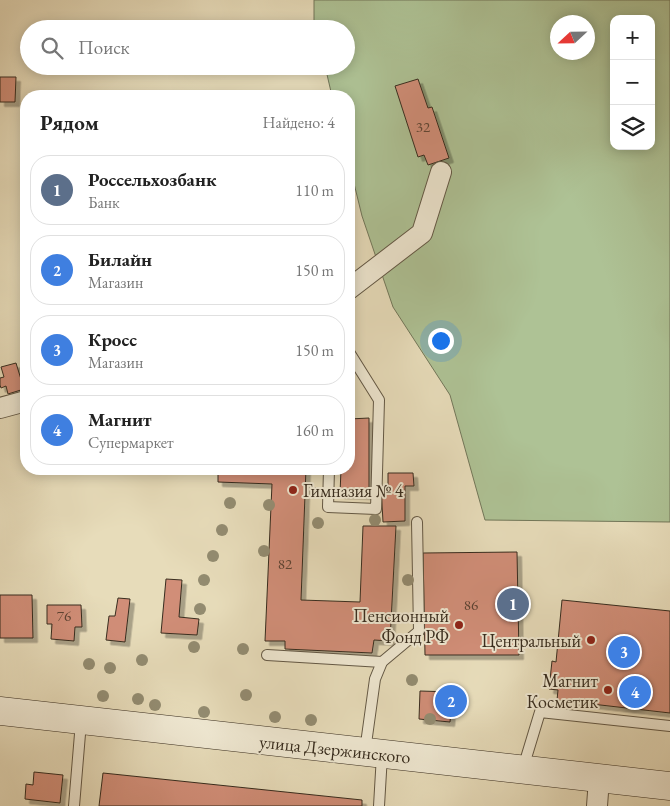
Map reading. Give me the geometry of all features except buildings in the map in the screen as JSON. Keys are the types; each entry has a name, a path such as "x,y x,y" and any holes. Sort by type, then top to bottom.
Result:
{"main road":[{"name":"улица Дзержинского","path":"0,711 670,786"}],"street":[{"path":"355,284 422,233 441,172"},
{"path":"0,408 20,402"},
{"path":"598,806 599,779"}],"lane":[{"path":"329,475 328,507 376,509 379,400 355,362"},
{"path":"379,806 373,753 375,679 382,662 419,631 417,522"},
{"path":"267,655 382,662"},
{"path":"522,770 540,712 670,726"},
{"path":"74,806 82,720"}],"green space":[{"path":"314,0 670,0 670,522 485,520 450,395 393,307 362,216 355,187 355,90 331,90 327,75 355,75 355,20 314,20"}],"place":[{"name":"Гимназия № 4","path":"293,490"},
{"name":"Россельхозбанк","path":"513,604"},
{"name":"Пенсионный Фонд РФ","path":"459,625"},
{"name":"Центральный","path":"591,640"},
{"name":"Кросс","path":"624,652"},
{"name":"Магнит Косметик","path":"608,690"},
{"name":"Магнит","path":"635,692"},
{"name":"Билайн","path":"451,701"}]}
